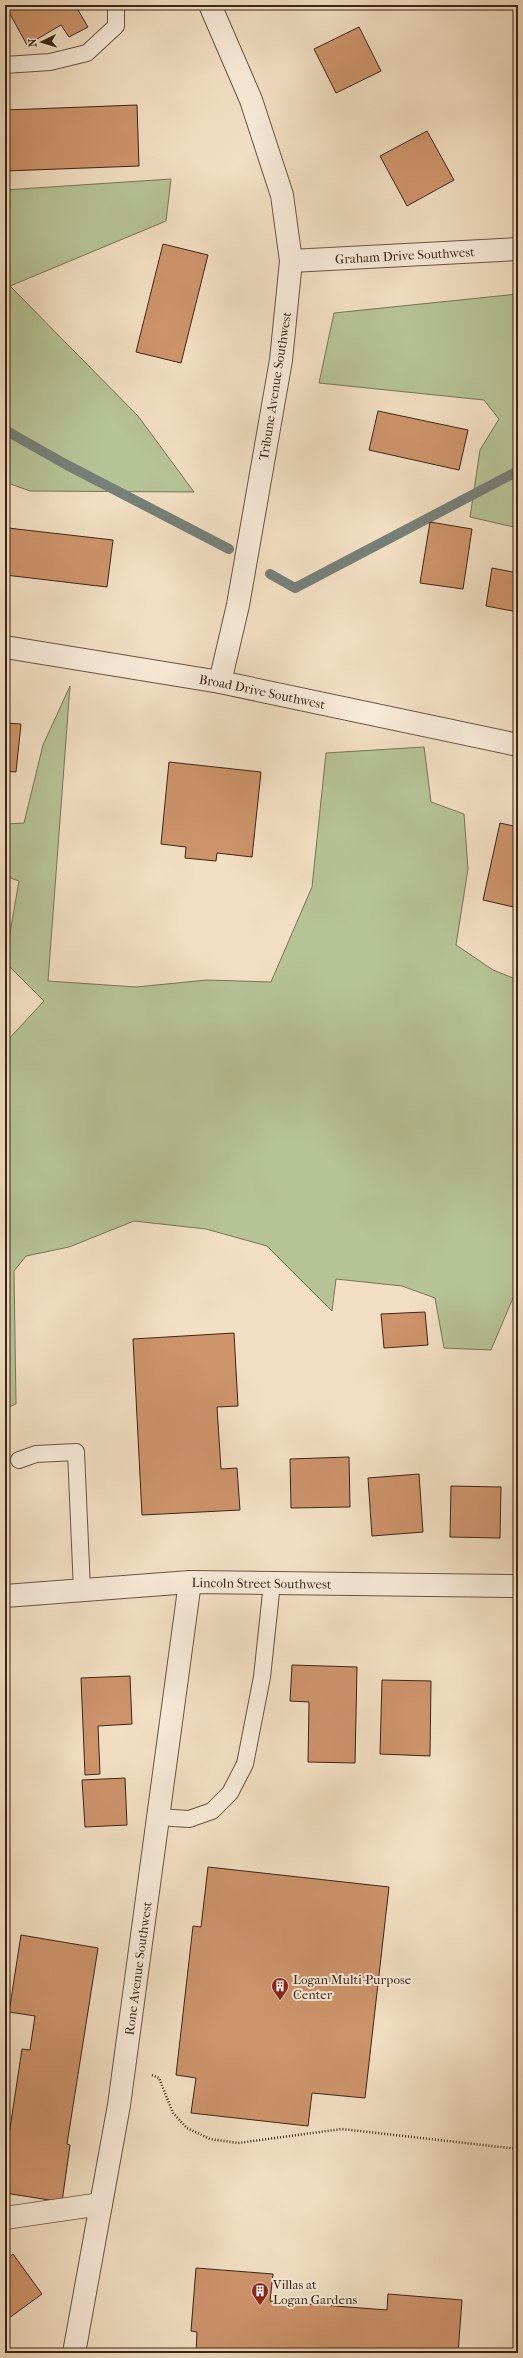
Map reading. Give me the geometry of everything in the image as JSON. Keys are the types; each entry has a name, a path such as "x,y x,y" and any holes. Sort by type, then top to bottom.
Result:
{"street":[{"name":"Tribune Avenue Southwest","path":"210,5 251,100 282,195 291,261 281,360 238,605 220,682"},
{"name":"Graham Drive Southwest","path":"291,261 518,249"},
{"name":"Broad Drive Southwest","path":"5,647 220,682 518,745"},
{"name":"Lincoln Street Southwest","path":"5,1596 190,1582 518,1586"},
{"name":"Rone Avenue Southwest","path":"74,2353 119,2105 190,1582"},
{"path":"5,2218 101,2204"}],"lane":[{"path":"5,65 50,62 87,53 116,26 116,5"},
{"path":"19,1460 36,1454 76,1452 82,1590"},
{"path":"158,1818 189,1819 212,1811 230,1792 245,1764 262,1677 272,1583"}],"path":[{"path":"148,2074 159,2078 173,2113 187,2128 210,2139 238,2143 342,2130 518,2149"}],"green space":[{"path":"171,179 166,221 10,286 138,416 194,492 30,491 5,482 5,190"},
{"path":"518,294 518,528 470,517 480,450 499,419 484,400 319,383 334,313"},
{"path":"70,686 48,981 136,987 207,980 271,982 312,887 326,753 424,747 431,802 464,814 468,869 456,945 493,970 518,980 518,1286 491,1350 444,1348 435,1298 402,1286 336,1279 332,1311 267,1246 206,1229 134,1221 69,1247 26,1256 14,1271 16,1404 5,1409 5,1043 44,1001 5,962 19,881 5,876 5,824 24,823 43,745"}],"building":[{"path":"5,5 75,5 88,27 69,37 61,25 27,45"},
{"path":"359,27 381,71 336,93 314,49"},
{"path":"137,105 139,166 5,171 5,110"},
{"path":"427,131 454,180 407,206 380,156"},
{"path":"163,244 208,255 181,363 136,352"},
{"path":"378,411 468,430 459,470 369,450"},
{"path":"430,522 472,529 463,589 420,583"},
{"path":"8,528 113,540 107,587 5,575"},
{"path":"492,568 518,573 518,612 486,606"},
{"path":"5,723 21,724 16,772 5,771"},
{"path":"169,762 261,772 252,857 217,853 216,861 185,858 186,847 161,844"},
{"path":"500,823 518,827 518,908 483,900"},
{"path":"425,1312 428,1345 384,1348 381,1314"},
{"path":"234,1333 238,1406 217,1407 221,1469 237,1468 240,1510 142,1515 133,1339"},
{"path":"349,1457 350,1507 291,1508 290,1459"},
{"path":"419,1474 423,1532 372,1536 368,1478"},
{"path":"451,1486 501,1487 500,1538 450,1537"},
{"path":"292,1665 357,1667 355,1763 308,1762 309,1702 290,1701"},
{"path":"130,1676 132,1724 98,1726 100,1774 85,1775 81,1678"},
{"path":"382,1680 431,1681 430,1756 380,1754"},
{"path":"125,1778 127,1825 85,1827 82,1780"},
{"name":"Logan Multi-Purpose Center","path":"208,1867 389,1887 365,2098 312,2093 308,2126 191,2113 196,2078 176,2075 193,1926 201,1927"},
{"path":"21,1935 98,1948 67,2144 70,2145 62,2202 5,2193 5,2135 9,2135 22,2049 30,2050 35,2016 9,2012"},
{"path":"13,2254 42,2294 5,2321 5,2261"},
{"name":"Villas at Logan Gardens","path":"196,2268 273,2274 270,2301 387,2310 388,2294 462,2300 458,2353 196,2353 197,2332 191,2331"}],"waterway":[{"path":"5,430 65,464 229,549"},
{"path":"270,574 295,588 518,471"}],"place":[{"name":"Logan Multi-Purpose Center","path":"280,2001"},
{"name":"Villas at Logan Gardens","path":"260,2306"}]}
